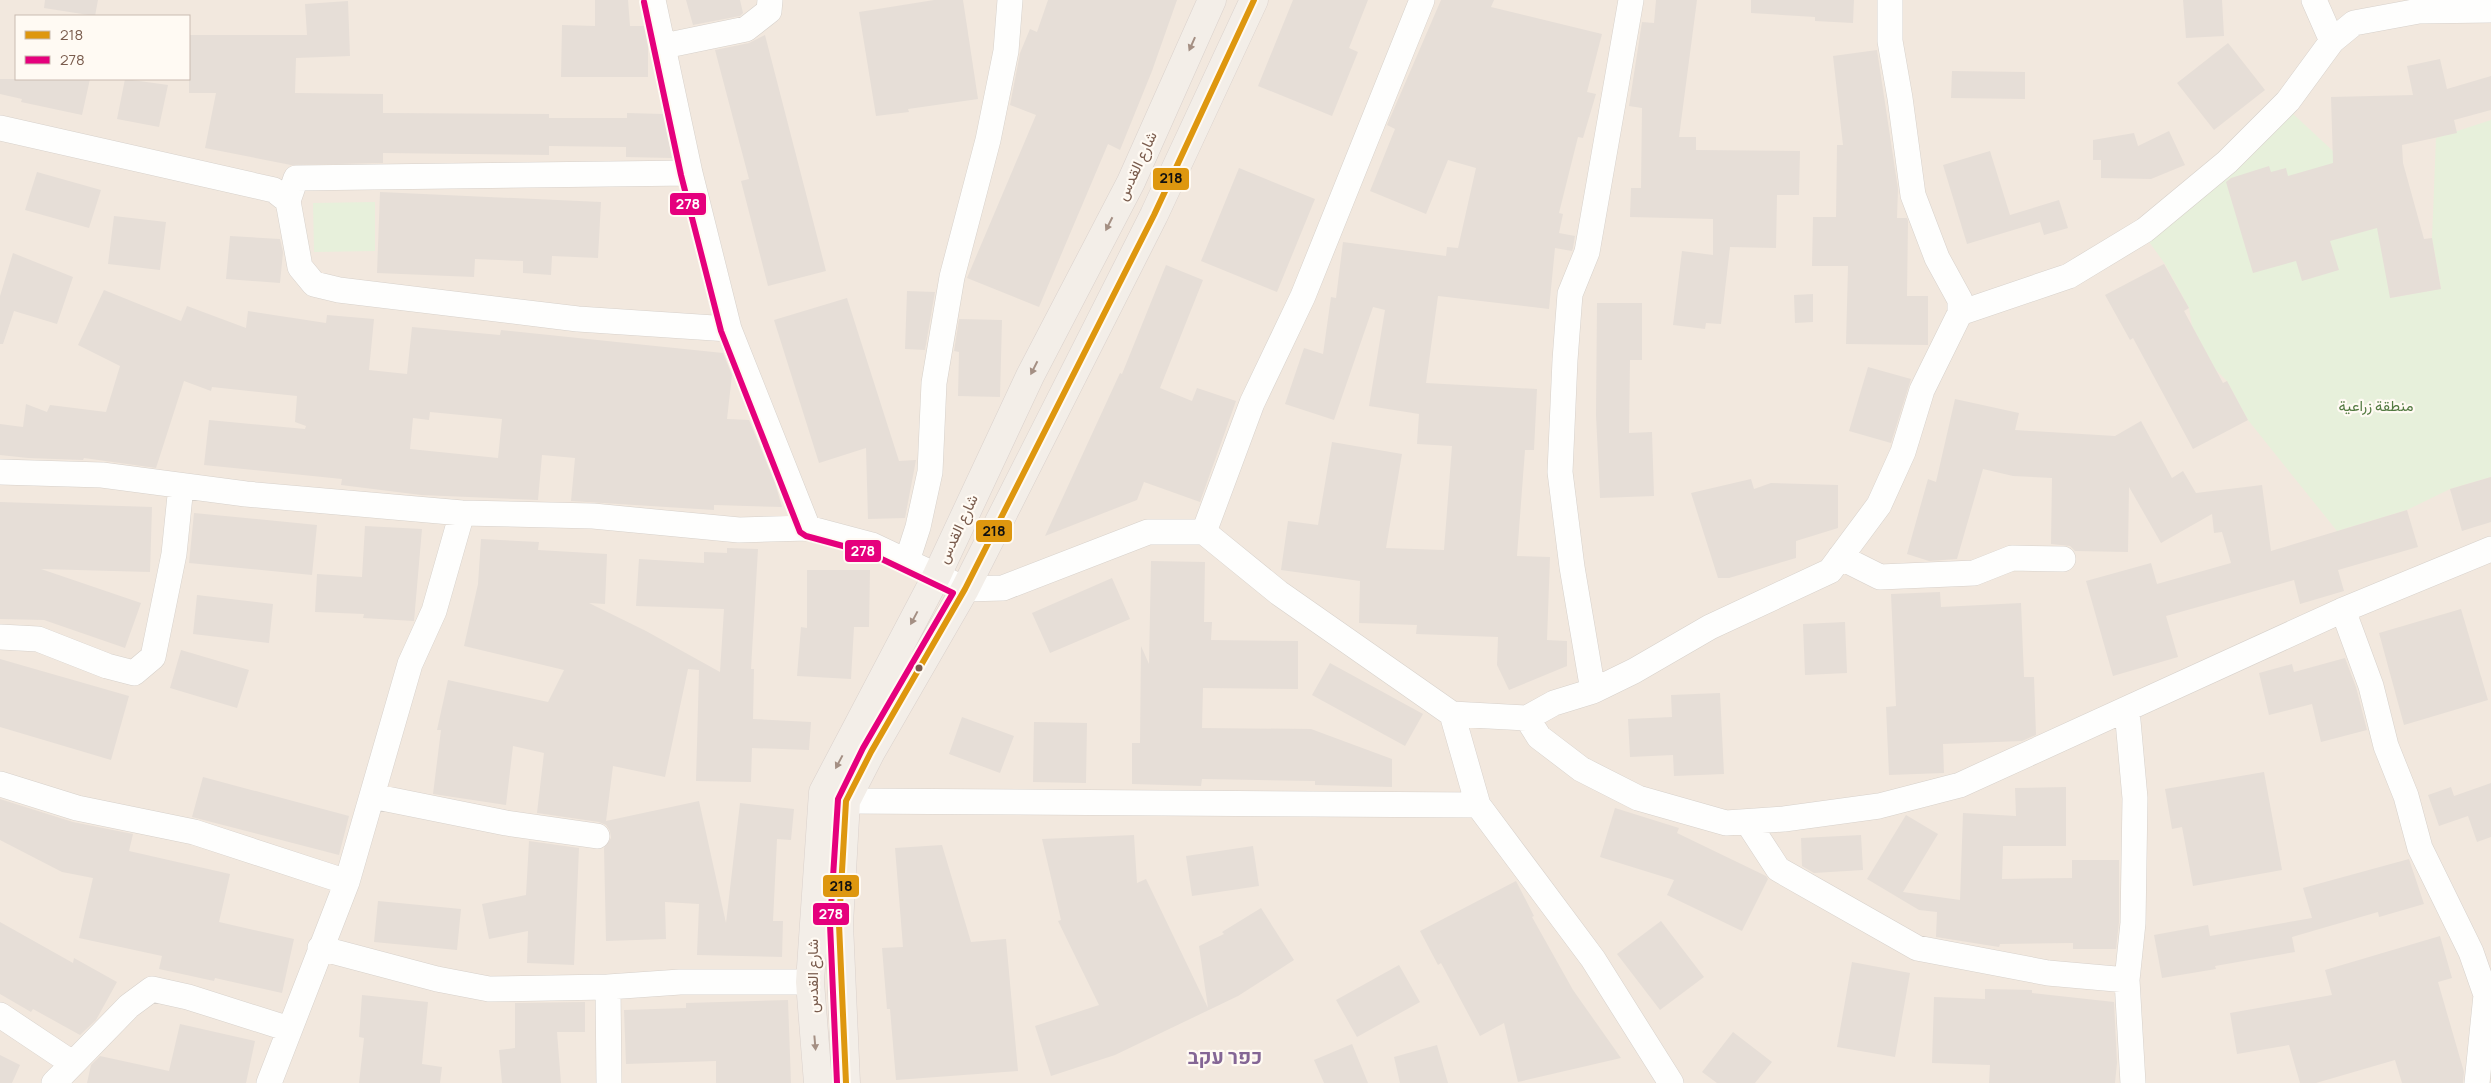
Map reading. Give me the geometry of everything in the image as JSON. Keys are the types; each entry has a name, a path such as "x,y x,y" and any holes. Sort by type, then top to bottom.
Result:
{"main road":[{"name":"شارع القدس","path":"818,1083 810,982 823,792 936,575 1030,376 1131,182 1211,0"},
{"name":"شارع القدس","path":"846,1083 839,924 846,800 871,752 965,589 1154,215 1254,0"}],"street":[{"path":"653,0 690,173 729,329 808,528"},
{"path":"664,46 746,30 769,11 770,0"},
{"path":"907,561 918,527 930,472 934,383 952,278 988,140 1006,51 1010,0"},
{"path":"1204,532 1252,403 1303,296 1422,0"},
{"path":"1593,691 1572,568 1560,472 1565,360 1570,294 1588,252 1631,0"},
{"path":"0,472 102,475 246,494 462,513 593,516 739,530 808,528 872,545 965,589 1003,588 1148,532 1204,532 1280,593 1452,714 1527,718 1554,703 1593,691 1710,627 1830,571 1879,505 1903,452 1922,390 1960,313 1960,300 1936,258 1913,195 1890,41 1890,0"},
{"path":"2314,0 2332,41"},
{"path":"1960,313 2069,276 2145,230 2227,162 2288,101 2332,41 2354,23 2419,11 2491,10"},
{"path":"0,128 274,190 288,201"},
{"path":"690,173 296,178 288,201 300,267 314,284 339,290 578,319 729,329"},
{"path":"0,637 38,640 107,666 134,673 153,656 174,554 181,486"},
{"path":"269,1083 347,882 410,664 434,611 462,513"},
{"path":"1527,718 1539,737 1581,770 1638,798 1726,823 1748,823 1879,806 1960,785 2343,610 2491,549"},
{"path":"1840,557 1880,577 1974,573 2012,558 2064,559"},
{"path":"2343,610 2371,686 2386,746 2406,796 2420,848 2471,952 2486,995 2477,1083"},
{"path":"2127,710 2135,798 2133,923 2127,980 2133,1083"},
{"path":"1452,714 1478,805 1593,959 1671,1083"},
{"path":"0,784 77,808 194,832 347,882"},
{"path":"372,796 506,823 597,836"},
{"path":"846,800 1478,805"},
{"path":"1748,823 1778,870 1917,948 2048,973 2127,980"},
{"path":"320,948 437,979 489,989 608,988 680,982 810,982"},
{"path":"608,988 610,1083"},
{"path":"54,1083 130,1006 152,989 188,997 289,1029"},
{"path":"0,1016 72,1063"}],"shaded area":[{"path":"0,0 2491,0 2491,1083 0,1083"}],"green space":[{"name":"منطقة زراعية","path":"2291,112 2333,151 2402,149 2391,298 2441,288 2432,238 2436,138 2491,120 2491,477 2450,489 2407,510 2337,531 2248,420 2227,381 2215,369 2192,326 2189,308 2165,264 2147,239"},
{"path":"375,202 375,251 314,252 313,203"}],"building":[{"path":"45,0 98,0 95,15 44,8"},
{"path":"595,0 628,0 630,26 644,26 648,47 648,77 561,77 562,25 595,26"},
{"path":"686,0 740,0 743,13 740,16 693,25"},
{"path":"934,0 963,0 978,99 908,109 909,112 876,116 859,12"},
{"path":"1048,0 1177,0 1152,71 1120,150 1108,144 1039,307 967,278 1036,115 1010,105 1020,53 1030,29 1037,32"},
{"path":"1293,0 1368,0 1349,48 1358,52 1332,116 1258,86"},
{"path":"1441,0 1494,0 1491,7 1602,34 1587,92 1596,94 1583,138 1578,137 1559,213 1563,214 1559,233 1575,236 1573,248 1572,251 1555,248 1549,309 1438,296 1426,383 1537,389 1534,450 1525,450 1517,556 1550,557 1547,640 1567,641 1567,666 1509,690 1497,665 1498,637 1416,634 1417,625 1359,623 1360,581 1281,570 1288,521 1318,525 1332,442 1402,454 1386,548 1444,550 1452,446 1417,444 1419,414 1369,406 1385,310 1373,307 1334,420 1285,404 1304,348 1323,354 1331,297 1336,298 1343,242 1446,256 1447,247 1458,248 1476,168 1448,160 1426,214 1370,191 1395,129 1387,125"},
{"path":"1656,0 1697,0 1679,137 1696,137 1696,150 1800,151 1799,195 1777,195 1776,248 1730,247 1721,324 1706,323 1705,329 1673,325 1682,251 1713,255 1713,219 1630,217 1631,188 1641,188 1642,108 1629,106 1642,22 1654,23"},
{"path":"1751,0 1854,0 1853,23 1815,21 1815,17 1751,13"},
{"path":"2183,0 2222,0 2224,36 2186,38"},
{"path":"348,1 350,56 296,58 295,93 383,94 383,113 549,114 549,118 627,118 627,113 663,114 672,158 626,157 626,147 549,146 549,155 383,153 383,163 291,165 205,148 216,93 189,93 190,35 307,35 305,4"},
{"path":"765,35 826,271 768,286 741,181 749,179 715,50 749,43"},
{"path":"2228,43 2265,90 2214,130 2177,83"},
{"path":"1877,50 1898,189 1897,218 1907,218 1908,221 1907,296 1928,296 1928,345 1846,344 1848,266 1812,266 1813,217 1836,217 1837,145 1843,145 1833,56"},
{"path":"2440,59 2447,89 2491,76 2491,110 2454,120 2457,133 2402,145 2403,163 2424,239 2432,238 2441,289 2390,298 2377,228 2330,241 2339,270 2302,281 2296,261 2253,273 2226,182 2231,178 2269,166 2271,172 2286,168 2288,176 2333,163 2331,97 2413,95 2407,66"},
{"path":"1952,71 2025,72 2025,99 1951,98"},
{"path":"0,79 90,80 82,115 21,102 22,99 0,94"},
{"path":"125,80 168,85 159,127 117,119"},
{"path":"2169,131 2185,165 2151,179 2101,178 2101,160 2093,160 2093,140 2134,133 2138,146"},
{"path":"1990,151 2010,215 2059,200 2068,228 2044,235 2040,222 1967,244 1943,165"},
{"path":"1239,168 1315,199 1277,292 1201,261"},
{"path":"37,172 101,190 89,228 25,210"},
{"path":"380,192 601,202 598,258 552,256 551,275 523,273 523,261 475,259 474,277 377,273"},
{"path":"114,216 166,222 160,270 108,264"},
{"path":"230,236 280,239 283,252 280,283 226,279"},
{"path":"13,253 73,277 57,324 14,311 3,344 0,344 0,296"},
{"path":"2164,264 2189,308 2184,311 2223,383 2227,381 2248,420 2193,449 2133,338 2130,340 2105,295"},
{"path":"1166,265 1203,280 1160,388 1192,401 1197,388 1236,401 1200,502 1144,482 1137,500 1045,536 1120,373 1122,374"},
{"path":"104,290 181,321 187,306 246,328 248,311 326,323 327,315 374,319 369,370 407,374 412,327 500,335 501,330 723,353 732,375 727,419 749,420 775,483 782,507 714,505 714,510 571,501 575,458 542,455 538,500 421,495 341,485 342,479 204,465 209,420 305,429 306,426 295,422 297,396 212,387 211,391 184,381 156,468 84,458 83,460 0,455 0,424 23,427 26,404 47,412 50,405 106,412 120,366 78,345","holes":["430,412 502,419 498,458 410,449 413,418 429,420"]},
{"path":"907,291 935,292 925,350 905,349"},
{"path":"1813,294 1813,322 1795,323 1794,295"},
{"path":"847,298 899,461 916,460 905,518 868,519 866,448 819,463 774,320"},
{"path":"1597,303 1642,303 1642,360 1630,360 1629,433 1652,432 1654,496 1600,498 1596,415"},
{"path":"959,319 1002,320 1000,397 958,396 959,352 954,351"},
{"path":"1868,367 1911,379 1891,443 1849,431"},
{"path":"1955,399 2019,413 2015,430 2115,436 2141,421 2172,478 2183,471 2196,493 2262,485 2271,551 2407,510 2418,547 2338,570 2344,591 2300,604 2294,580 2166,616 2178,657 2113,676 2086,581 2151,563 2157,584 2231,563 2222,532 2214,533 2212,514 2161,543 2129,487 2128,552 2075,551 2070,546 2051,544 2052,478 2013,476 1983,469 1957,559 1929,561 1907,554 1928,479 1936,482"},
{"path":"2491,477 2491,522 2462,531 2450,489"},
{"path":"1751,479 1754,489 1771,483 1838,485 1838,528 1796,541 1796,558 1729,578 1718,578 1691,493"},
{"path":"0,502 152,507 150,572 41,569 141,603 125,648 44,620 0,619"},
{"path":"194,513 317,525 312,575 189,563"},
{"path":"365,526 422,529 414,621 363,618 364,614 315,612 317,574 362,577"},
{"path":"481,539 539,542 538,550 607,554 605,604 589,603 646,631 720,672 724,609 636,606 639,559 704,563 704,552 727,553 727,548 758,549 751,669 754,669 753,719 811,722 809,750 752,748 751,782 696,781 699,670 688,669 665,777 613,766 606,821 699,801 726,923 740,803 794,809 791,840 777,839 773,921 783,921 782,957 697,955 699,904 665,902 666,939 606,941 604,848 611,838 610,831 606,825 599,822 537,813 544,753 513,746 506,805 433,794 441,730 437,730 448,680 548,702 564,670 464,646 478,584"},
{"path":"1151,561 1205,562 1204,622 1212,622 1211,640 1298,641 1298,689 1203,688 1202,728 1311,729 1392,759 1392,787 1315,785 1315,781 1202,779 1201,786 1132,784 1132,743 1140,743 1141,646 1149,664"},
{"path":"807,570 870,570 869,627 854,627 851,679 797,676 801,627 807,628"},
{"path":"1112,578 1130,619 1050,653 1032,613"},
{"path":"1940,592 1941,607 2021,603 2024,677 2034,677 2036,735 2022,741 1943,744 1944,773 1889,775 1886,707 1896,706 1891,594"},
{"path":"197,595 273,604 269,643 193,634"},
{"path":"2461,609 2488,700 2404,725 2379,633"},
{"path":"1845,622 1847,673 1805,675 1803,624"},
{"path":"181,650 249,670 237,708 170,688"},
{"path":"2345,658 2356,687 2367,730 2321,742 2312,704 2269,715 2259,673 2292,664 2294,672"},
{"path":"0,659 129,696 111,760 0,727"},
{"path":"1330,663 1423,714 1405,746 1312,695"},
{"path":"1720,693 1724,774 1674,776 1673,755 1630,757 1628,719 1672,717 1671,695"},
{"path":"962,717 1014,736 1000,773 949,754"},
{"path":"1034,722 1087,723 1086,783 1033,782"},
{"path":"2264,772 2282,870 2193,886 2182,827 2172,829 2165,789"},
{"path":"203,777 349,816 339,855 192,817"},
{"path":"2491,783 2491,837 2477,842 2468,816 2439,826 2428,795 2451,787 2454,796"},
{"path":"2066,787 2066,846 2003,846 2002,879 2072,878 2072,860 2119,860 2119,922 2116,949 2073,949 2073,943 2000,944 1999,947 1936,937 1937,912 1919,910 1867,879 1906,815 1938,834 1903,892 1960,900 1963,813 2016,816 2015,788"},
{"path":"0,799 73,822 133,834 129,851 230,874 219,922 294,939 282,993 215,978 214,981 159,969 162,956 79,938 93,878 62,872 0,840"},
{"path":"1615,808 1679,828 1677,833 1766,876 1768,879 1742,931 1667,895 1674,880 1600,857"},
{"path":"1134,835 1137,883 1146,879 1208,1008 1199,946 1224,934 1222,932 1261,908 1294,960 1238,996 1115,1055 1051,1076 1035,1026 1099,1005 1058,921 1061,920 1042,839"},
{"path":"1861,835 1863,870 1814,873 1802,866 1801,838"},
{"path":"529,841 579,848 574,965 527,963 528,931 489,939 482,904 526,895"},
{"path":"942,845 971,942 1006,939 1018,1071 896,1080 890,1009 887,1009 882,948 903,947 895,848"},
{"path":"1253,846 1259,886 1192,896 1186,856"},
{"path":"2409,859 2424,904 2379,917 2378,912 2292,937 2295,952 2215,966 2216,969 2162,978 2154,935 2208,925 2210,936 2312,918 2303,888"},
{"path":"1516,881 1534,916 1532,917 1573,990 1621,1058 1518,1082 1504,1023 1480,1036 1441,963 1438,965 1420,931"},
{"path":"378,901 461,909 457,950 374,942"},
{"path":"1661,921 1704,977 1660,1010 1617,954"},
{"path":"0,922 73,963 74,958 117,982 96,1020 80,1035 33,1009 31,1012 0,994"},
{"path":"2440,936 2452,978 2438,982 2464,1072 2463,1083 2402,1083 2395,1060 2316,1083 2300,1083 2289,1045 2237,1054 2230,1013 2332,995 2325,970"},
{"path":"1852,962 1910,973 1895,1057 1837,1047"},
{"path":"1399,965 1420,1002 1357,1037 1336,1000"},
{"path":"1985,989 2032,990 2032,993 2114,1002 2117,1063 2115,1083 1989,1083 1990,1065 1932,1063 1934,997 1985,999"},
{"path":"362,995 428,1002 422,1064 442,1067 440,1083 359,1083 364,1038 359,1037"},
{"path":"788,1000 791,1083 716,1083 716,1061 626,1064 624,1010 686,1008 686,1003"},
{"path":"585,1002 585,1032 557,1032 561,1083 502,1083 499,1050 515,1048 515,1003"},
{"path":"180,1024 255,1041 246,1083 87,1083 91,1065 100,1056 169,1071"},
{"path":"1733,1032 1772,1062 1755,1083 1717,1083 1702,1072"},
{"path":"1352,1044 1368,1083 1324,1083 1314,1060"},
{"path":"1437,1045 1448,1083 1400,1083 1394,1057"},
{"path":"0,1055 20,1065 12,1083 0,1083"}],"transit line":[{"name":"218","path":"846,1083 839,924 846,801 871,752 965,589 1154,215 1254,0"},
{"name":"278","path":"644,2 681,175 721,331 800,532 806,536 869,553 953,593 863,748 838,799 830,924 837,1083"}],"district":[{"name":"כפר עקב","path":"1225,1057"}]}
